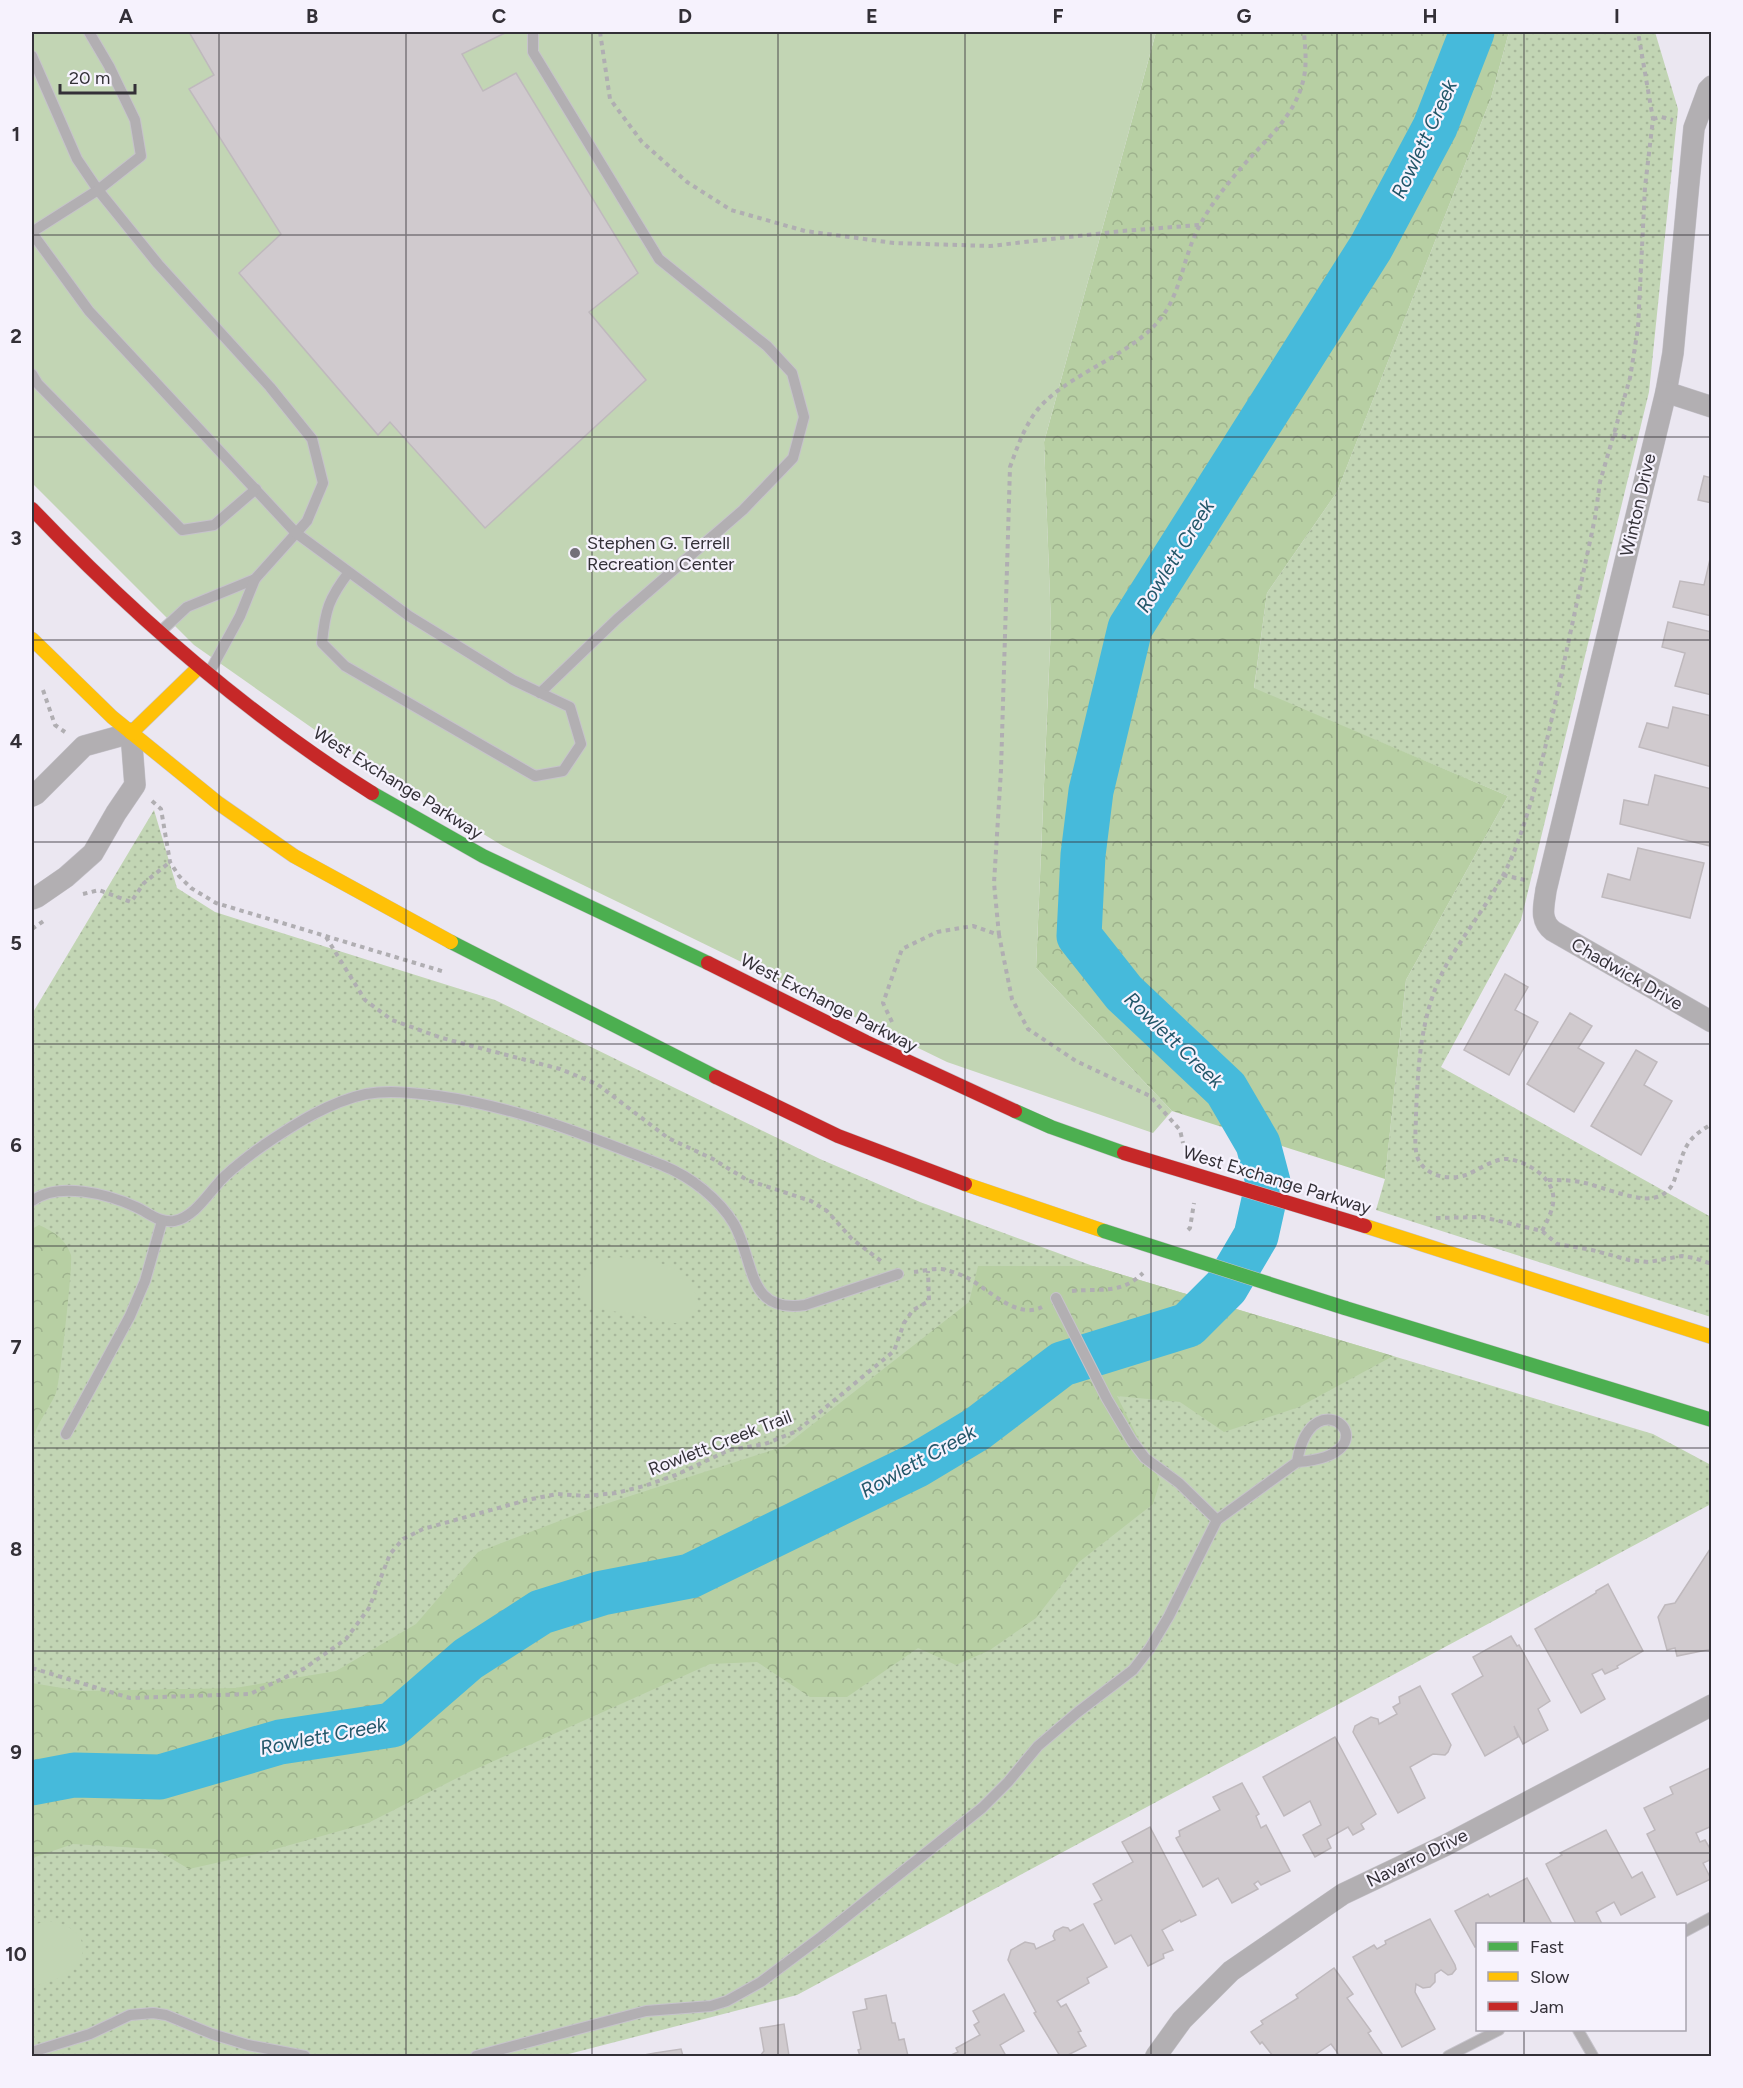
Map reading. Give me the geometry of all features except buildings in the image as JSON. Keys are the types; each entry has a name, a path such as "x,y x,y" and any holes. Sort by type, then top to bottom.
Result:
{"main road":[{"name":"West Exchange Parkway","path":"32,509 120,599 203,672 269,723 366,789 451,840 518,875 640,929 906,1062 1049,1126 1124,1153 1365,1226 1712,1336"},
{"path":"32,639 131,733 218,803 294,855 430,931 733,1086 838,1136 973,1187 1104,1231 1345,1308 1712,1420"},
{"path":"131,733 203,672"}],"street":[{"name":"Winton Drive","path":"1544,922 1546,890 1666,392 1673,353 1695,128 1708,90 1712,86"},
{"path":"1666,392 1712,407"},
{"path":"32,796 84,746 131,733 135,785 93,853 66,876 37,897 32,898"},
{"name":"Chadwick Drive","path":"1544,922 1547,927 1564,938 1712,1022"},
{"name":"Navarro Drive","path":"1156,2056 1182,2020 1231,1971 1343,1894 1446,1845 1712,1705"}],"lane":[{"path":"89,32 109,66 135,120 141,156 98,190 32,233 90,311 296,533 409,616 513,680 570,707 581,744 563,771 535,776 345,666 322,644 324,618 333,594 349,572"},
{"path":"533,32 533,52 659,259 767,346 792,373 804,417 793,458 743,510 617,619 540,693"},
{"path":"32,56 77,159 98,190 158,264 270,387 312,439 323,483 307,521 255,579 240,616 203,672"},
{"path":"32,374 38,384 182,530 214,525 256,489"},
{"path":"159,634 187,608 255,579"},
{"path":"32,1202 52,1192 75,1191 102,1196 133,1206 162,1221 180,1219 188,1214 238,1164 314,1114 354,1097 405,1092 461,1099 540,1119 574,1130 679,1174 715,1201 732,1221 743,1243 755,1283 760,1292 774,1303 805,1305 898,1274"},
{"path":"66,1434 130,1316 145,1281 162,1221"},
{"path":"1056,1298 1107,1399 1132,1441 1145,1458 1179,1483 1217,1520"},
{"path":"476,2056 646,2011 711,2006 727,2001 761,1982 982,1808 1008,1782 1038,1746 1078,1712 1134,1670 1169,1616 1217,1520 1297,1462 1312,1461 1336,1453 1344,1445 1347,1436 1345,1427 1339,1422 1330,1420 1314,1424 1303,1438 1297,1462"},
{"path":"1686,1931 1712,1917"},
{"path":"32,2052 90,2034 130,2015 153,2013 166,2015 212,2034 248,2045 305,2056"},
{"path":"1448,2056 1497,2031"},
{"path":"1579,2031 1593,2056"}],"path":[{"path":"600,32 610,99 642,142 687,182 731,210 805,231 894,243 990,246 1200,225"},
{"path":"999,934 994,883 1001,771 1010,467 1022,433 1035,412 1050,397 1130,345 1155,325 1170,305 1200,225 1222,192 1248,160 1273,135 1294,107 1304,77 1304,32"},
{"path":"1542,1231 1551,1214 1553,1189 1548,1180 1533,1168 1508,1159 1456,1178 1438,1175 1423,1166 1416,1156 1421,1044 1425,1020 1438,983 1503,875 1517,846 1542,764 1595,518 1600,482 1630,378 1638,328 1646,187 1653,119 1638,32"},
{"path":"42,687 55,725 73,738"},
{"path":"152,801 161,809 170,862 179,876 202,897 326,937 365,1000 392,1020 442,1038 560,1069 597,1084 668,1138 713,1159 747,1180 796,1195 827,1211 852,1239 898,1274"},
{"path":"74,897 99,890 131,902 144,883 170,862"},
{"path":"32,929 52,915"},
{"path":"1548,1180 1582,1183 1644,1198 1661,1196 1673,1183 1679,1161 1690,1139 1697,1132 1712,1124"},
{"path":"1429,1218 1482,1217 1542,1231 1557,1244 1629,1260 1649,1262 1682,1256 1712,1264"},
{"name":"Rowlett Creek Trail","path":"32,1668 130,1698 250,1694 305,1668 346,1639 369,1608 390,1554 404,1539 423,1529 557,1494 586,1496 616,1493 645,1486 676,1475 729,1450 765,1444 797,1431 894,1351 904,1323 913,1310 929,1301 928,1271 898,1274"}],"green space":[{"name":"Stephen G. Terrell Recreation Center","path":"32,32 1156,32 1044,442 1051,623 1036,968 1172,1111 1153,1133 947,1062 503,846 325,737 194,645 32,483"},
{"path":"1156,32 1509,32 1491,98 1337,492 1267,593 1254,688 1508,796 1406,980 1385,1179 1172,1111 1036,968 1051,624 1044,442"},
{"path":"1509,32 1655,32 1678,109 1649,392 1521,920 1441,1067 1711,1217 1711,1317 1376,1210 1385,1179 1406,980 1508,796 1254,689 1267,593 1337,492 1491,98"},
{"path":"154,810 177,888 215,912 495,1000 820,1159 920,1202 1093,1266 1653,1434 1711,1465 1711,1504 797,1995 561,2056 32,2056 32,1014"},
{"path":"39,1225 62,1240 69,1249 71,1263 58,1385 32,1442 32,1229"},
{"path":"618,1257 664,1264 683,1275 691,1284 696,1295 697,1301 693,1314 684,1322 670,1323 606,1310 585,1302 580,1295 580,1286 587,1273 601,1261"},
{"path":"978,1266 1093,1266 1393,1356 1299,1407 1224,1432 1180,1402 1117,1396 1160,1481 1153,1504 1079,1562 1036,1618 990,1650 956,1665 918,1648 847,1697 810,1697 757,1662 710,1664 467,1773 368,1823 265,1852 189,1869 155,1849 73,1844 32,1858 32,1683 80,1691 235,1688 336,1671 416,1624 478,1552 596,1507 785,1446 969,1302"},
{"path":"54,1922 71,1929 78,1934 83,1949 81,1958 70,1971 32,1987 32,1925"}],"waterway":[{"name":"Rowlett Creek","path":"32,1783 74,1775 160,1777 280,1742 392,1725 468,1659 541,1612 602,1593 690,1576 917,1465 977,1429 1062,1364 1188,1325 1226,1287 1256,1236 1268,1182 1258,1144 1226,1089 1124,993 1079,936 1083,855 1091,791 1130,628 1371,247 1435,127 1472,32"}],"traffic: fast":[{"path":"372,793 483,856 708,963"},
{"path":"451,942 716,1077"},
{"path":"1015,1111 1051,1127 1124,1153"},
{"path":"1104,1231 1345,1308"},
{"path":"1345,1308 1712,1420"}],"traffic: slow":[{"path":"32,639 112,717 218,803 294,856 451,942"},
{"path":"131,733 198,668"},
{"path":"965,1184 1104,1231"},
{"path":"1365,1226 1712,1337"}],"traffic: jam":[{"path":"32,509 111,588 193,661 280,730 372,793"},
{"path":"708,963 866,1042 1015,1111"},
{"path":"716,1077 838,1136 965,1184"},
{"path":"1124,1153 1365,1226"}],"place":[{"name":"Stephen G. Terrell Recreation Center","path":"575,553"}]}
